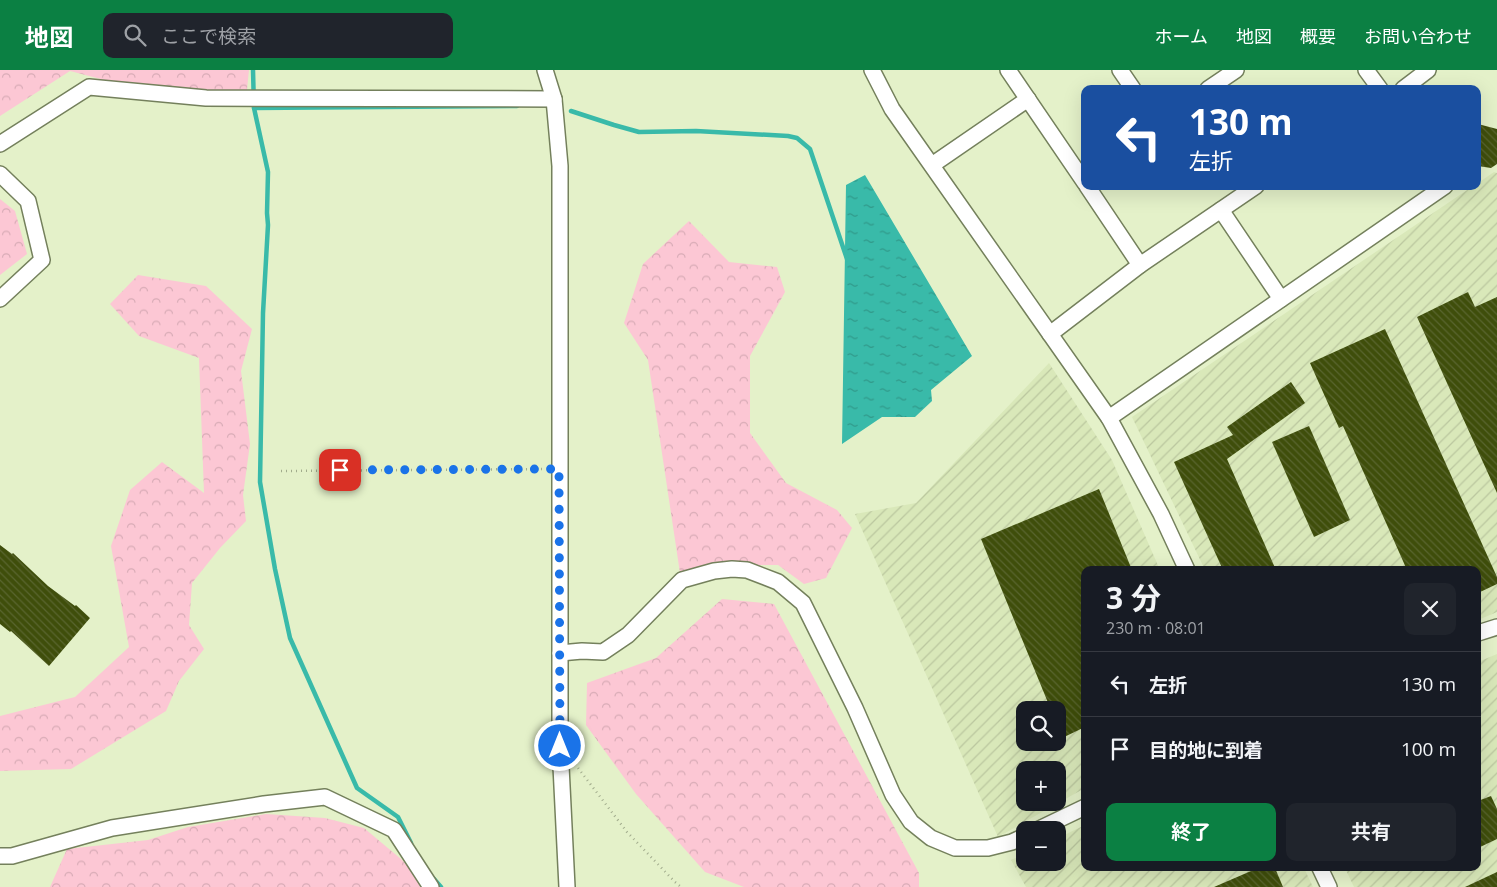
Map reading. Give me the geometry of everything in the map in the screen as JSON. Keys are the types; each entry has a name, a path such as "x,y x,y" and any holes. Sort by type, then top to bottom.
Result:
{"street":[{"path":"545,70 554,100 560,166 560,746 567,887"},
{"path":"872,70 892,109 1109,418 1161,514 1185,566"},
{"path":"1008,70 1081,176"},
{"path":"1120,70 1130,85"},
{"path":"1214,85 1236,70"},
{"path":"1366,70 1377,85"},
{"path":"1408,85 1428,70"},
{"path":"0,144 89,87 206,98 254,100 554,100"},
{"path":"932,165 1028,99"},
{"path":"0,174 28,201 42,260 0,299"},
{"path":"1091,190 1140,265"},
{"path":"1050,334 1140,265 1250,190"},
{"path":"1109,418 1439,190"},
{"path":"1221,210 1282,299"},
{"path":"560,653 604,652 628,635 682,580 714,571 732,569 747,570 778,582 803,603 854,708 893,795 911,822 931,838 955,848 988,848 1016,840"},
{"path":"1481,632 1497,627"},
{"path":"0,856 12,856 112,828 325,796 394,830 431,887"},
{"path":"1056,821 1081,809"},
{"path":"1321,871 1329,887"}],"path":[{"path":"281,471 559,469"},
{"path":"560,746 627,832 681,887"}],"shaded area":[{"path":"1494,172 1497,173 1497,612 1481,619 1481,566 1203,566 1132,417 1467,190 1481,190 1481,181"},
{"path":"1049,363 1112,460 1158,566 1081,566 1081,790 1066,799 1066,761 1016,761 1016,811 1044,811 1026,821 1016,821 1016,827 998,837 855,514 916,503"},
{"path":"1497,654 1497,887 1354,887 1346,871 1481,871 1481,661"},
{"path":"1081,827 1081,871 1305,871 1313,887 1026,887 1017,871 1066,871 1066,834"},
{"path":"1016,858 1016,869 1011,860"}],"green space":[{"path":"0,70 249,70 246,99 205,106 70,71 0,116"},
{"path":"0,199 15,211 27,254 0,275"},
{"path":"689,221 729,262 777,267 785,292 750,356 750,433 786,483 837,510 852,528 826,578 804,584 778,565 720,565 680,573 648,360 624,323 643,264"},
{"path":"138,275 206,286 252,329 241,371 250,444 243,495 246,521 220,548 192,583 189,625 204,649 179,681 166,711 71,769 0,771 0,716 75,697 129,647 111,546 130,490 162,462 204,493 199,358 139,336 110,304"},
{"path":"722,599 774,604 919,873 919,887 744,887 705,872 636,794 586,725 587,683 656,658"},
{"path":"266,814 325,818 364,828 401,859 427,887 50,887 67,849 148,840 188,827"}],"water":[{"path":"865,175 972,356 931,390 932,401 915,417 882,417 842,444 846,185"}],"building":[{"path":"1481,125 1497,129 1497,164 1491,168 1481,166"},
{"path":"1468,292 1475,307 1497,297 1497,493 1417,317"},
{"path":"1385,329 1497,577 1497,584 1481,592 1481,566 1405,566 1343,426 1339,428 1310,363"},
{"path":"1291,382 1305,403 1227,459 1274,566 1221,566 1174,462 1233,435 1227,427"},
{"path":"1309,426 1350,520 1314,537 1272,442"},
{"path":"1099,489 1130,566 1081,566 1081,729 1066,736 1066,701 1047,701 981,539"},
{"path":"0,545 13,553 48,586 76,605 90,618 49,666 11,631 0,624"},
{"path":"1491,796 1497,809 1497,839 1481,847 1481,800"},
{"path":"1251,871 1276,871 1283,887 1214,887"},
{"path":"1497,872 1497,887 1465,887"}],"waterway":[{"path":"253,70 254,108 268,172 260,482 275,569 290,638 357,788 398,817 411,843"},
{"path":"254,108 517,106"},
{"path":"571,111 639,132 696,131 797,138 810,149 847,259"},
{"path":"434,879 441,887"}],"route":[{"path":"340,470 559,469 560,746"}]}
